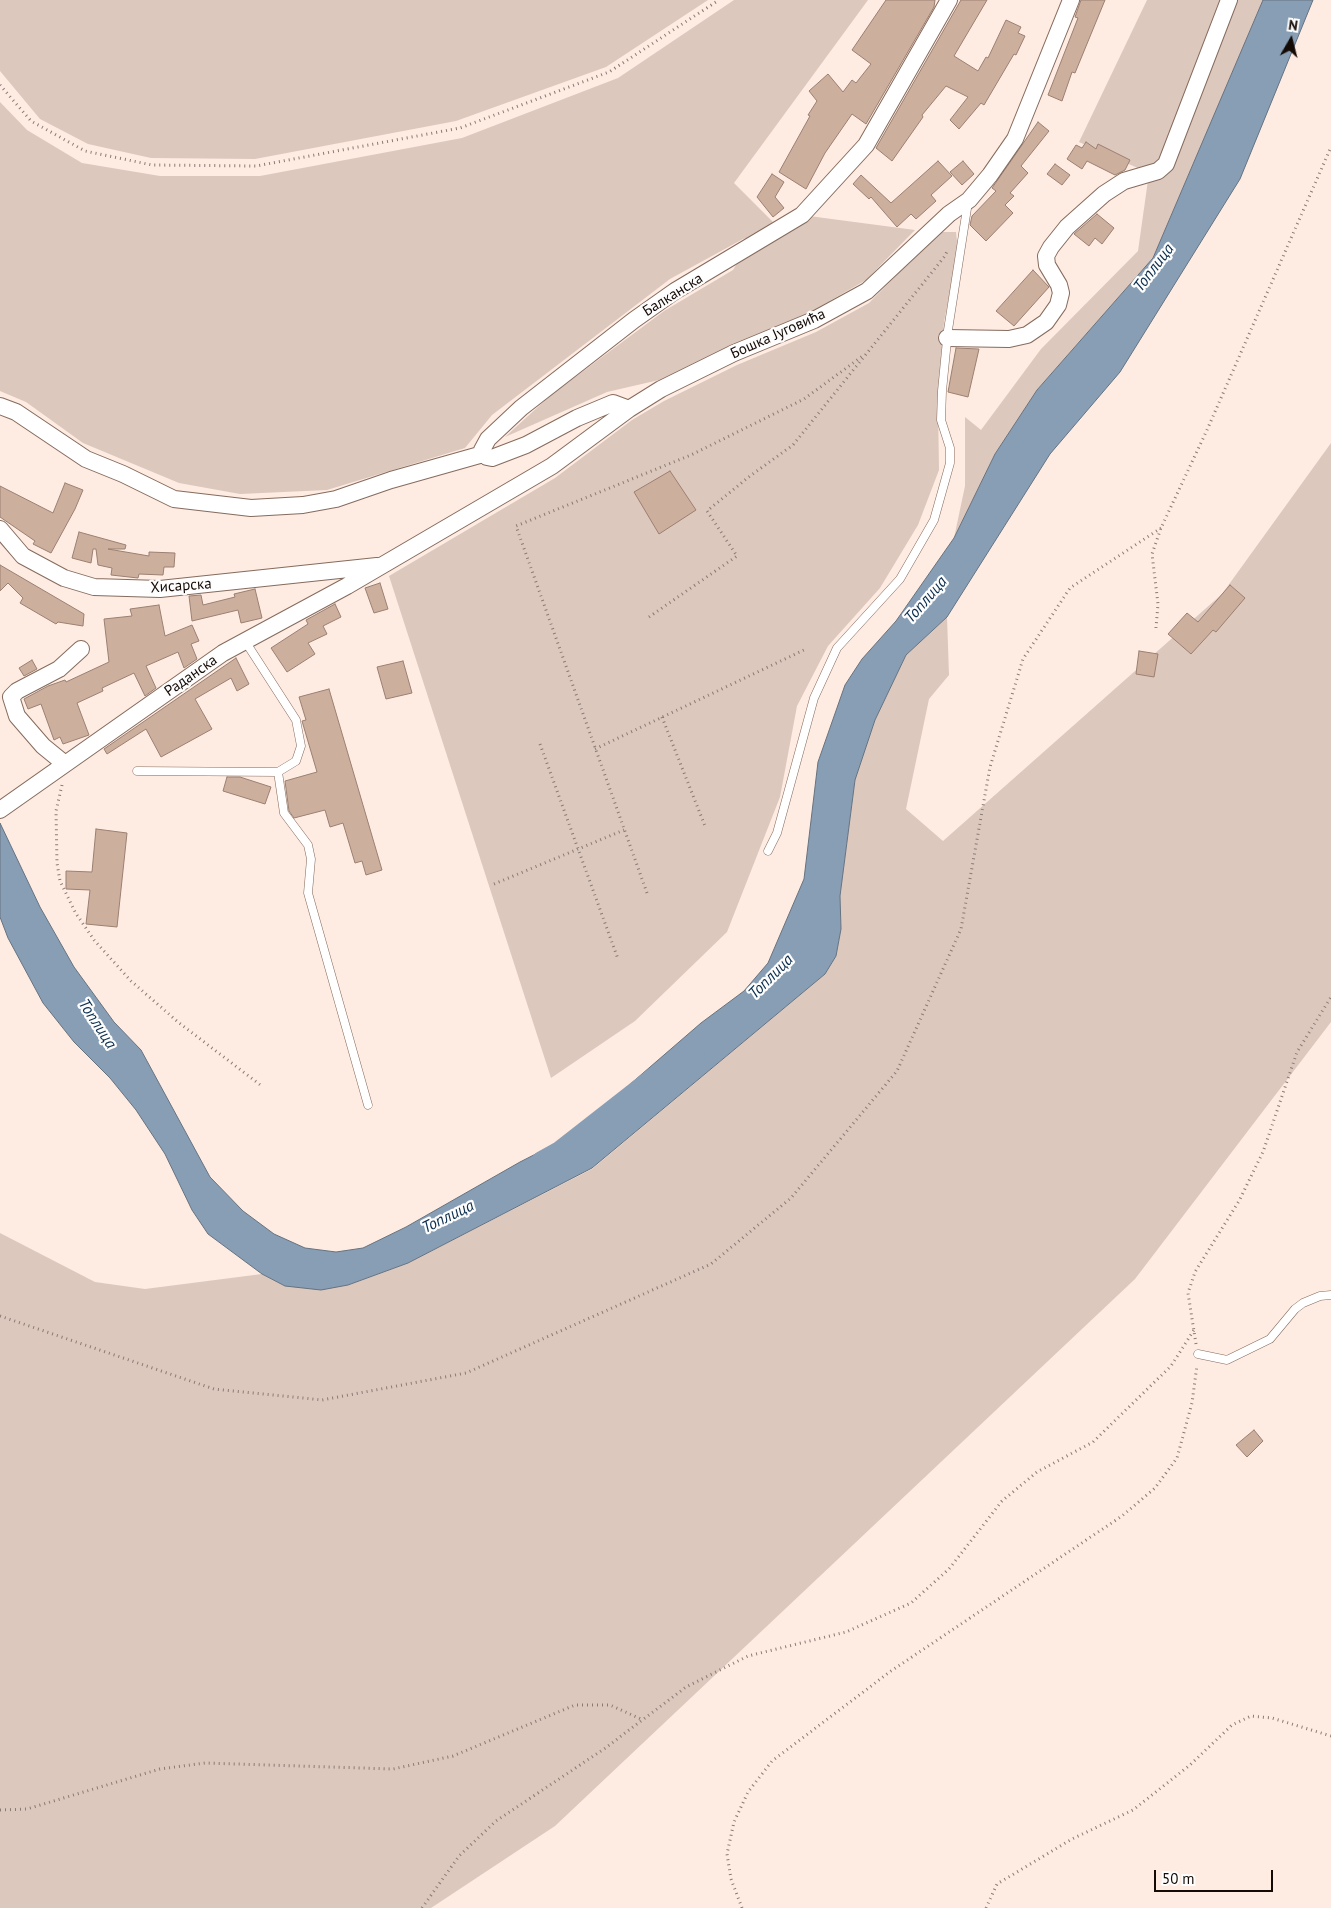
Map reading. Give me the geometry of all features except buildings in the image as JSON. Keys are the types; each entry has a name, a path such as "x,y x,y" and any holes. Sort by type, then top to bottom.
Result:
{"street":[{"name":"Балканска","path":"483,454 482,447 496,430 548,386 634,320 675,292 802,215 866,145 949,0"},
{"name":"Бошка Југовића","path":"380,566 552,466 629,409 662,389 726,357 814,320 867,291 949,214 969,200 990,175 1015,139 1071,0"},
{"path":"947,338 1009,339 1027,335 1046,322 1058,305 1061,294 1059,285 1047,265 1046,256 1051,246 1067,227 1104,194 1124,181 1158,171 1166,164 1229,0"},
{"path":"0,406 16,412 86,459 123,474 174,499 251,508 303,505 336,499 391,480 483,454 492,458 526,445 577,418 613,403 629,409"},
{"name":"Хисарска","path":"0,529 23,556 64,578 94,587 160,589 380,566"},
{"name":"Раданска","path":"5,806 223,653 380,566"},
{"path":"63,765 43,746 17,716 11,697 17,691 59,669 81,649"}],"lane":[{"path":"768,851 777,832 814,698 837,648 900,579 934,520 950,463 950,448 941,420 947,338 969,200"},
{"path":"137,771 278,772 292,765 299,756 302,746 299,729 292,712 245,641"},
{"path":"278,772 284,813 308,845 311,859 308,893 368,1104"},
{"path":"1198,1354 1227,1360 1270,1339 1295,1309 1303,1303 1320,1296 1331,1295"}],"path":[{"path":"0,85 31,121 85,150 152,165 256,166 460,128 609,72 719,0"},
{"path":"1156,628 1158,604 1152,554 1160,528 1207,430 1331,147"},
{"path":"649,617 738,556 707,511 750,476 793,445 945,256 950,242"},
{"path":"647,893 516,526 691,455 804,398 864,355"},
{"path":"0,1316 214,1389 322,1400 466,1373 711,1264 791,1198 897,1071 961,929 990,767 1023,660 1070,588 1160,528"},
{"path":"595,749 806,649"},
{"path":"662,717 705,826"},
{"path":"540,744 580,849 618,959"},
{"path":"63,765 63,778 56,811 57,863 60,881 75,912 94,940 131,981 178,1022 262,1087"},
{"path":"494,884 624,830"},
{"path":"742,1908 731,1879 726,1854 734,1822 748,1792 772,1761 891,1671 1122,1516 1155,1488 1177,1458 1192,1403 1198,1354 1188,1293 1195,1272 1239,1201 1263,1152 1297,1052 1331,998"},
{"path":"422,1908 459,1856 496,1821 604,1750 686,1687 748,1656 846,1632 911,1603 949,1569 1002,1501 1036,1472 1093,1442 1171,1366 1194,1330"},
{"path":"0,1810 27,1809 160,1769 205,1763 393,1769 453,1756 575,1704 610,1705 643,1720"},
{"path":"986,1908 997,1884 1072,1839 1133,1810 1190,1765 1232,1725 1251,1716 1272,1718 1331,1736"}],"shaded area":[{"path":"0,0 708,0 606,67 456,121 255,159 151,158 88,144 40,119 0,71"},
{"path":"734,0 868,0 734,183 780,229 809,216 915,230 866,280 809,313 732,344 659,380 607,392 505,437 551,395 664,311 733,270 744,252 778,230 743,239 670,279 492,415 465,448 327,490 240,494 179,483 83,443 26,402 0,391 0,102 27,130 82,163 160,176 260,176 462,138 618,78"},
{"path":"1147,0 1263,0 1153,258 1037,390 995,454 954,538 965,486 965,417 981,430 1041,349 1138,251 1149,173 1079,142"},
{"path":"939,232 956,232 958,251 944,322 938,405 939,470 918,525 880,588 828,646 797,706 780,797 727,932 635,1021 551,1078 389,576 555,478 632,420 664,401 737,365 816,332 869,303"},
{"path":"1331,443 1331,1022 1135,1279 555,1826 431,1908 0,1908 0,1233 95,1282 145,1289 262,1274 285,1286 348,1285 408,1263 592,1169 825,974 836,956 841,929 840,896 855,780 875,720 906,655 947,617 949,675 929,699 906,809 943,841 1222,594"}],"water":[{"path":"1263,0 1313,0 1240,179 1120,372 1050,454 947,617 906,655 875,720 855,780 840,896 841,929 836,956 825,974 592,1168 408,1263 348,1285 321,1290 285,1286 262,1274 208,1234 192,1210 165,1154 136,1110 110,1078 74,1042 43,1003 8,938 0,917 0,823 40,907 74,967 114,1022 141,1050 210,1177 243,1211 274,1234 305,1248 336,1252 363,1248 406,1227 520,1162 569,1137 701,1023 744,991 768,963 804,879 818,762 845,685 862,659 896,621 954,538 995,454 1037,390 1153,258","holes":["665,1067 662,1076 620,1122 580,1147 575,1143 647,1079"]}],"waterway":[{"name":"Топлица","path":"544,1165 562,1155 690,1055"}]}
